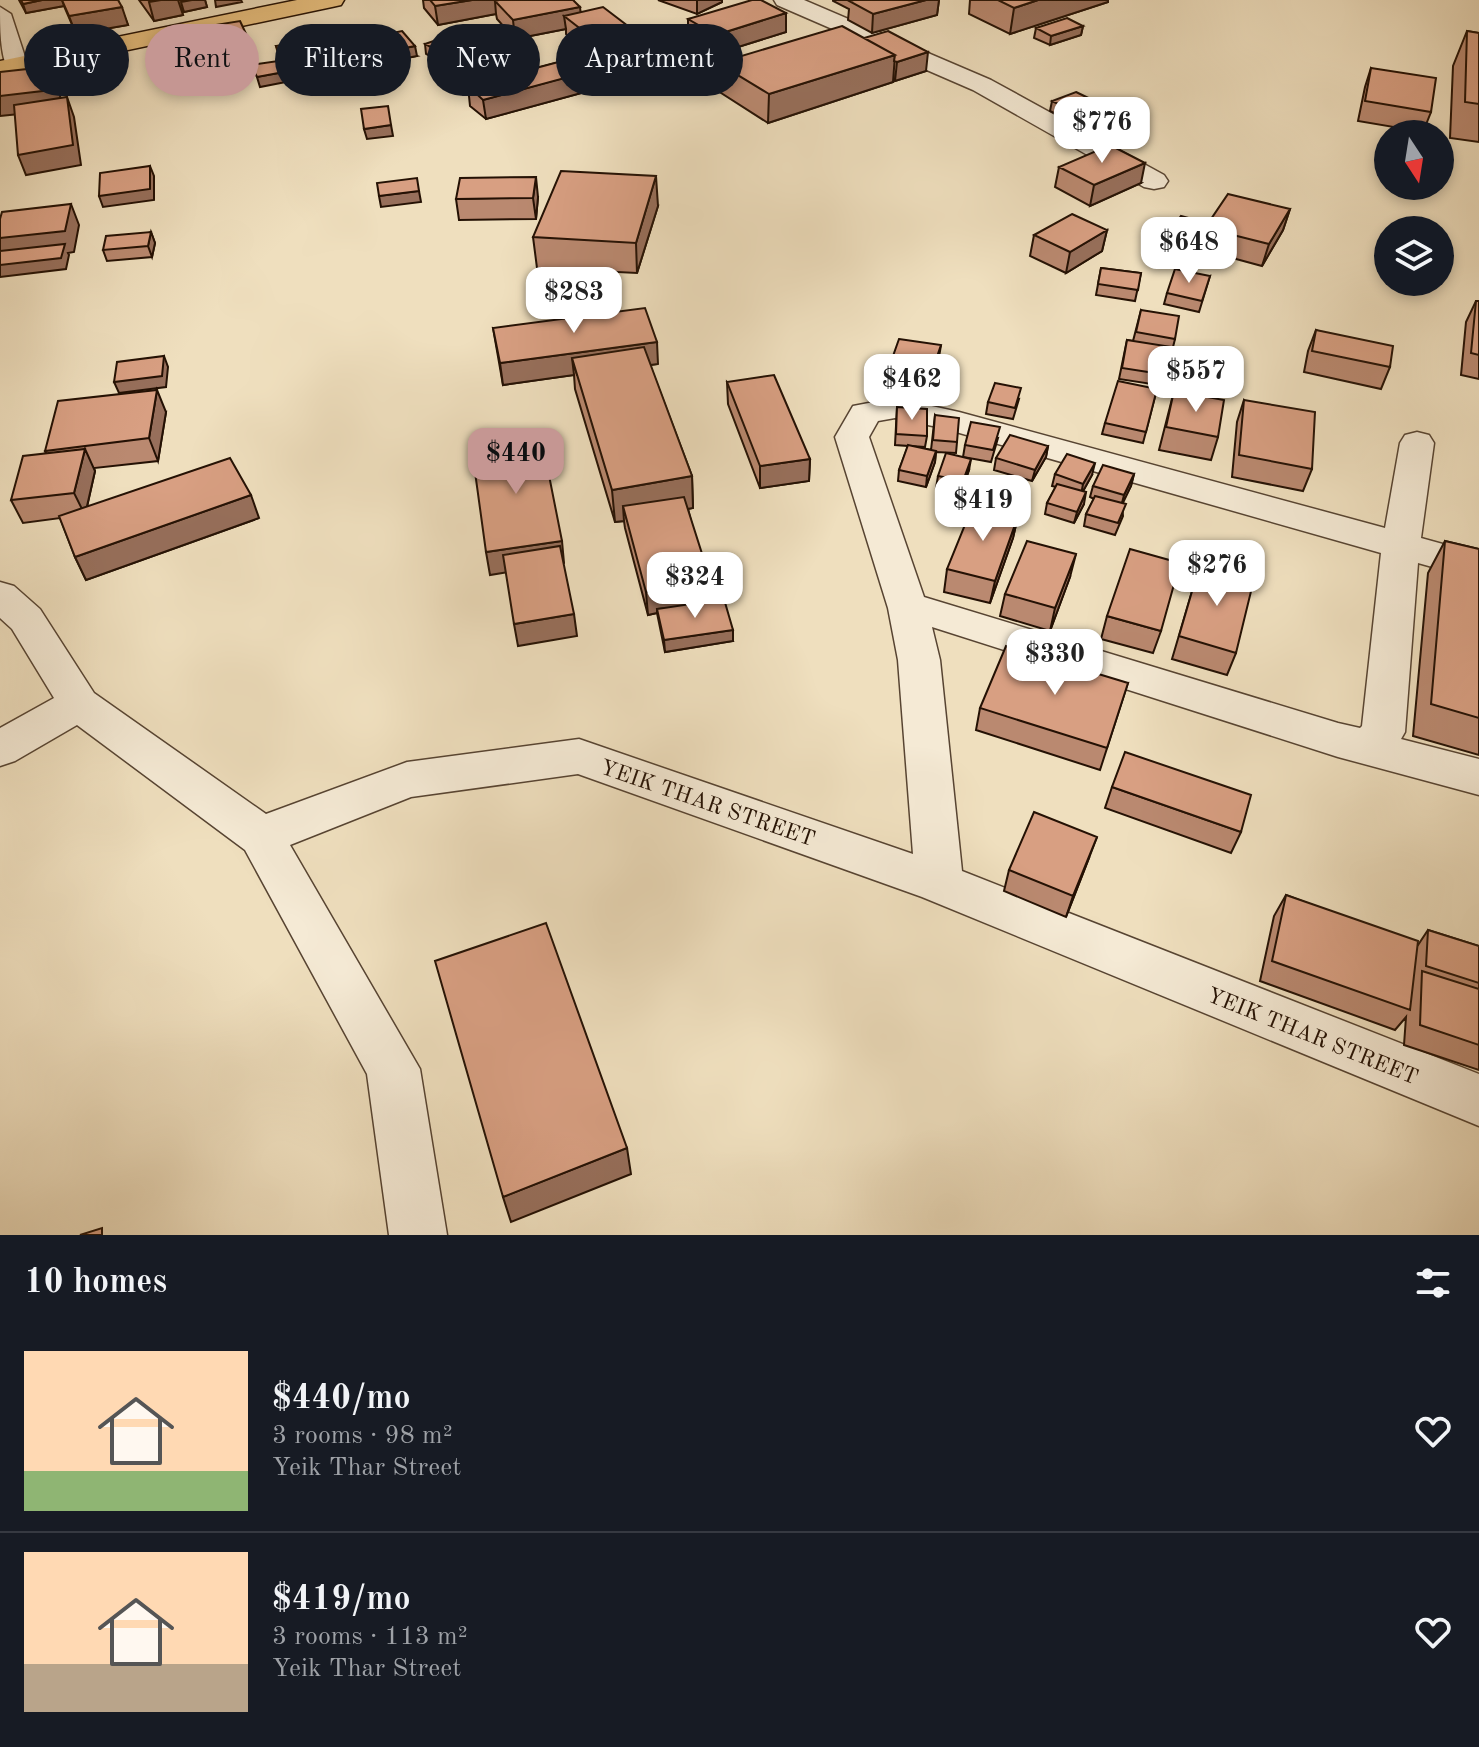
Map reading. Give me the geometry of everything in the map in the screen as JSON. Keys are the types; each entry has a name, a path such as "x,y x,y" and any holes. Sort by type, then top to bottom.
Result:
{"main road":[{"path":"8,68 332,0"}],"street":[{"path":"785,0 982,85 1154,181"},
{"path":"0,14 8,68"},
{"path":"939,883 919,660 908,608 852,437 865,413 895,408 947,419 1479,567"},
{"path":"1370,746 1383,732 1401,545 1417,443"},
{"path":"908,608 947,616 1338,740 1479,777"},
{"path":"9,615 79,704 261,836 393,1069 418,1235"},
{"path":"0,749 79,704"},
{"name":"YEIK THAR STREET","path":"261,836 407,780 579,756 939,883 1479,1100"}],"building":[{"path":"21,0 42,0 23,4"},
{"path":"62,0 118,0 122,7 69,16"},
{"path":"430,0 472,0 435,6"},
{"path":"573,0 580,7 513,20 495,1"},
{"path":"752,0 761,0 786,13 743,27 743,24 697,24 688,19"},
{"path":"926,0 873,14 849,1"},
{"path":"998,0 1038,0 1014,8"},
{"path":"603,7 625,24 574,24 564,16"},
{"path":"1067,18 1083,26 1051,36 1036,28"},
{"path":"842,26 895,55 769,94 743,78 743,56"},
{"path":"888,31 928,52 897,62 894,61 895,55 864,38"},
{"path":"1467,31 1479,33 1479,104 1465,102"},
{"path":"275,61 275,74 259,77 259,64"},
{"path":"556,63 556,80 540,85 540,67"},
{"path":"1371,68 1436,78 1431,112 1365,101"},
{"path":"24,69 24,93 0,96 0,72"},
{"path":"1076,92 1107,107 1083,116 1052,101"},
{"path":"67,97 73,145 18,155 14,105"},
{"path":"388,106 391,125 364,129 361,109"},
{"path":"1110,145 1145,163 1094,185 1059,167"},
{"path":"150,166 150,189 99,196 100,173"},
{"path":"561,171 656,176 636,243 533,237"},
{"path":"536,177 533,198 456,199 460,178"},
{"path":"417,178 419,191 379,196 377,183"},
{"path":"1228,194 1290,209 1269,244 1205,228"},
{"path":"71,204 65,231 0,238 2,212"},
{"path":"1072,214 1107,230 1070,252 1034,235"},
{"path":"1181,216 1208,223 1194,244 1166,237"},
{"path":"151,232 148,246 103,250 106,236"},
{"path":"65,244 61,258 0,265 0,251"},
{"path":"1101,268 1141,273 1138,290 1098,284"},
{"path":"1175,269 1210,276 1202,301 1167,293"},
{"path":"1476,301 1479,301 1479,355 1471,353"},
{"path":"645,308 657,342 500,363 493,328"},
{"path":"1141,310 1179,316 1175,339 1136,332"},
{"path":"1316,330 1393,346 1390,367 1312,351"},
{"path":"899,339 941,345 929,380 887,373"},
{"path":"1127,340 1178,348 1174,376 1122,368"},
{"path":"644,347 692,476 612,490 572,358"},
{"path":"164,356 162,376 114,382 117,362"},
{"path":"774,375 810,459 760,466 727,382"},
{"path":"1118,381 1157,389 1146,432 1105,423"},
{"path":"995,383 1021,388 1015,408 988,402"},
{"path":"157,390 149,438 45,451 58,401"},
{"path":"1174,391 1224,400 1218,437 1166,427"},
{"path":"1244,400 1315,412 1312,469 1239,455"},
{"path":"897,407 927,409 927,436 896,434"},
{"path":"935,415 959,418 957,442 933,440"},
{"path":"971,422 1000,427 993,450 965,445"},
{"path":"1010,435 1048,446 1035,470 996,458"},
{"path":"542,440 562,541 486,552 472,450"},
{"path":"908,445 936,451 927,476 899,470"},
{"path":"85,449 74,493 11,500 23,456"},
{"path":"946,453 971,459 963,481 938,476"},
{"path":"1067,454 1095,463 1083,484 1055,474"},
{"path":"230,458 251,495 75,557 59,516"},
{"path":"1103,465 1134,474 1124,495 1093,486"},
{"path":"1057,484 1086,492 1077,512 1047,503"},
{"path":"1095,496 1126,504 1118,523 1086,514"},
{"path":"684,497 711,582 646,592 623,506"},
{"path":"973,505 1018,516 995,581 947,569"},
{"path":"1027,541 1076,554 1055,608 1005,594"},
{"path":"1445,541 1479,549 1479,718 1431,704"},
{"path":"560,546 574,614 514,624 503,555"},
{"path":"1130,549 1180,563 1161,631 1107,616"},
{"path":"1200,564 1254,579 1236,653 1179,636"},
{"path":"724,599 733,630 664,640 657,609"},
{"path":"1006,646 1128,683 1107,748 980,708"},
{"path":"1125,752 1251,795 1241,832 1112,787"},
{"path":"1034,812 1097,837 1073,896 1009,870"},
{"path":"1286,895 1418,941 1410,1010 1272,961"},
{"path":"546,923 627,1148 503,1197 435,961"},
{"path":"1428,930 1479,946 1479,983 1426,966"},
{"path":"1422,971 1479,989 1479,1045 1420,1025"},
{"path":"102,1228 102,1235 80,1235"}]}
